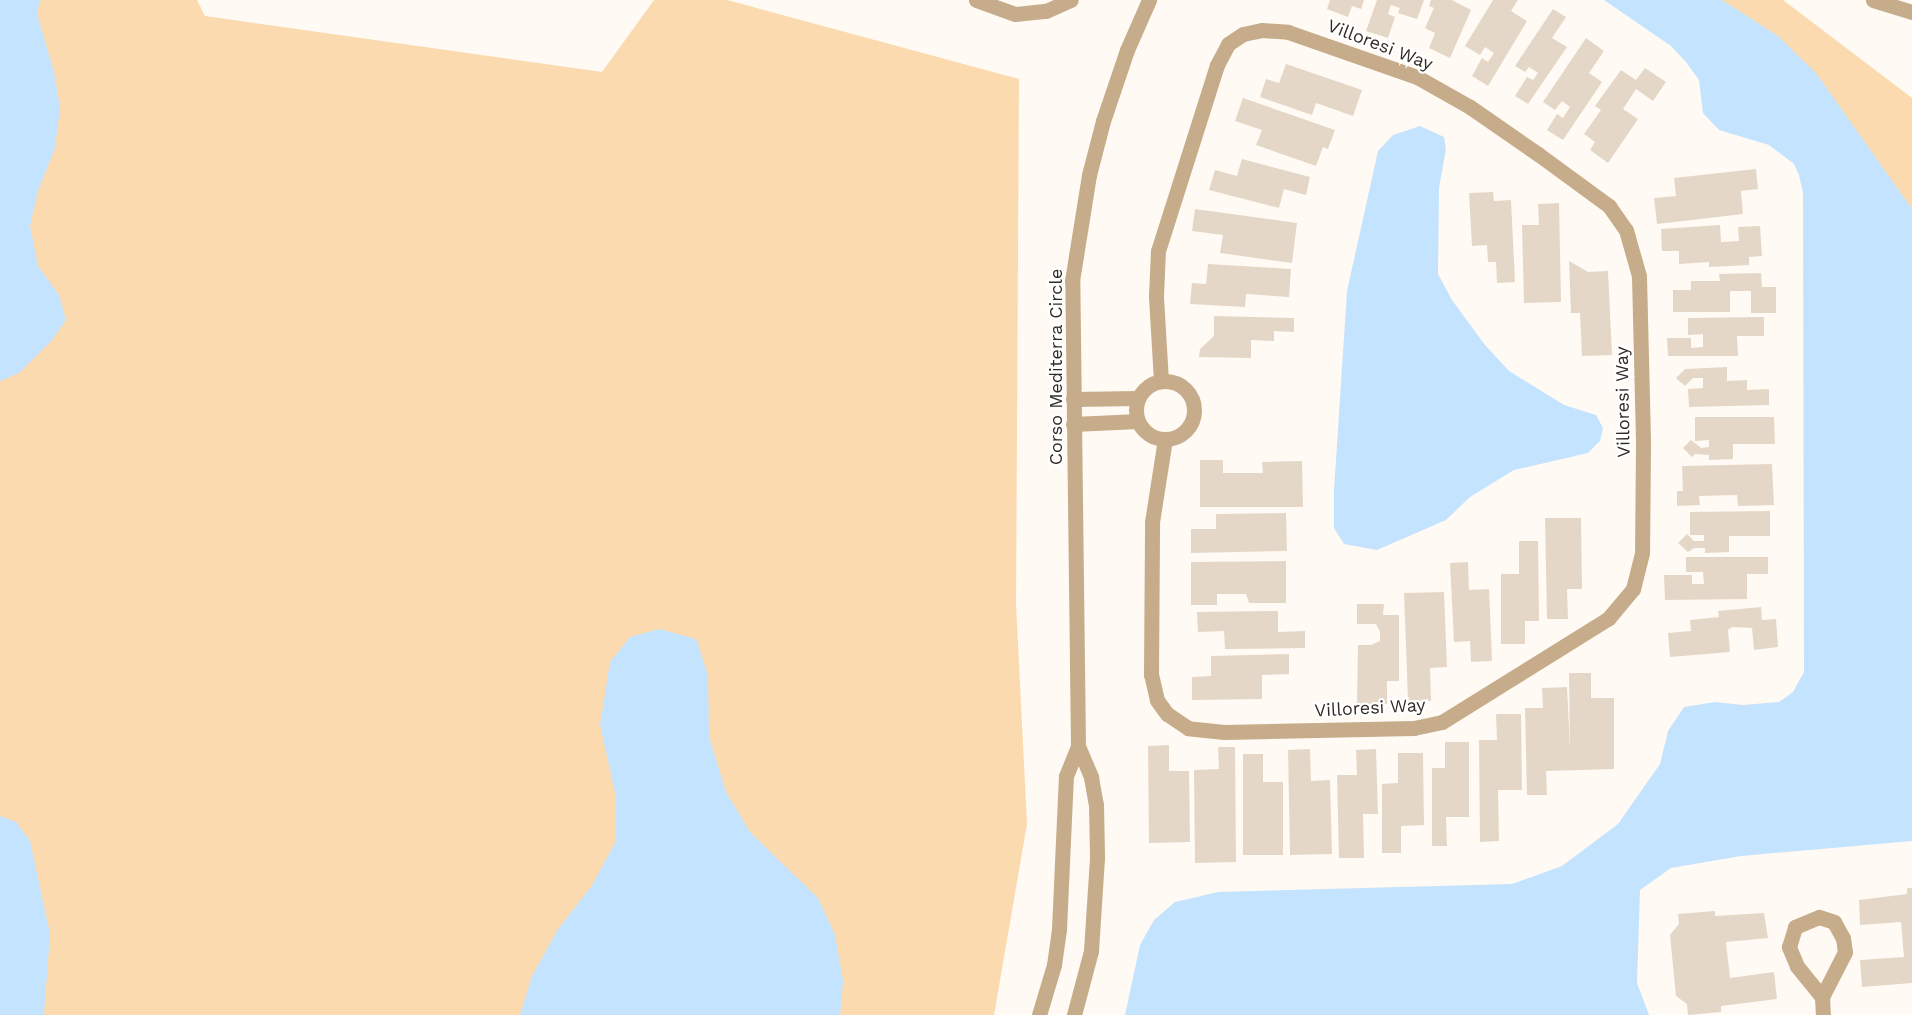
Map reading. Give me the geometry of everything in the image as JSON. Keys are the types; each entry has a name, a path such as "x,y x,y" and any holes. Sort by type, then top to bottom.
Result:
{"street":[{"path":"976,0 1015,14 1032,14 1070,0"},
{"name":"Corso Mediterra Circle","path":"1074,1015 1091,951 1097,858 1096,804 1091,777 1078,746 1072,281 1089,175 1127,50 1149,0"},
{"path":"1872,0 1912,12"},
{"name":"Villoresi Way","path":"1161,381 1156,296 1158,251 1217,65 1228,44 1252,32 1288,32 1418,77 1470,107 1538,154 1608,206 1626,230 1639,276 1643,444 1642,553 1633,589 1609,618 1442,722 1414,728 1224,732 1188,728 1167,714 1157,700 1151,675 1152,531 1165,439"},
{"path":"1161,381 1175,382 1184,387 1194,405 1191,424 1185,431 1165,439 1149,434 1138,421 1136,408 1138,398 1147,386 1161,381"},
{"path":"1073,399 1138,398"},
{"path":"1073,424 1138,421"},
{"name":"Corso Mediterra Circle","path":"1039,1015 1054,965 1059,928 1066,776 1078,746"},
{"path":"1822,997 1798,966 1789,947 1795,926 1819,917 1834,922 1843,938 1845,952 1822,997 1823,1015"}],"shaded area":[{"path":"0,0 197,0 205,16 602,72 654,0 727,0 1019,79 1016,604 1027,824 994,1015 0,1015"},
{"path":"1648,0 1783,0 1912,98 1912,521 1778,104"}],"water":[{"path":"0,0 40,0 37,14 54,72 60,108 55,148 38,191 30,226 38,266 59,295 66,320 52,340 19,373 0,381"},
{"path":"1604,0 1722,0 1778,36 1816,73 1912,209 1912,841 1741,856 1671,868 1640,890 1637,983 1649,1015 1125,1015 1140,945 1154,920 1175,902 1218,892 1512,884 1562,866 1618,824 1660,764 1668,731 1684,707 1715,702 1743,705 1779,702 1793,692 1804,672 1803,193 1799,175 1794,164 1769,145 1719,130 1703,113 1699,80 1686,62 1671,46"},
{"path":"1420,126 1444,137 1446,149 1439,188 1438,274 1452,300 1485,345 1509,371 1564,405 1596,415 1603,428 1600,441 1588,453 1514,470 1470,497 1446,520 1377,550 1344,544 1334,528 1334,490 1347,291 1378,151 1393,135"},
{"path":"659,629 696,639 708,675 709,737 726,792 750,832 818,898 835,935 843,981 840,1015 520,1015 532,976 558,929 591,887 616,841 616,797 600,725 610,662 630,637"},
{"path":"0,816 16,822 30,841 50,934 44,1015 0,1015"}],"building":[{"path":"1330,0 1364,0 1361,9 1352,6 1348,17 1327,9"},
{"path":"1377,0 1424,0 1417,19 1398,13 1400,8 1391,5 1388,14 1395,17 1388,38 1366,31"},
{"path":"1431,0 1452,0 1471,10 1450,58 1429,48 1435,33 1425,28 1434,8 1429,6"},
{"path":"1493,0 1518,0 1511,11 1527,21 1488,86 1472,76 1482,58 1488,62 1494,53 1485,47 1480,55 1465,46"},
{"path":"1553,9 1566,17 1552,38 1567,47 1528,104 1515,96 1527,77 1533,80 1538,73 1529,67 1525,72 1515,66"},
{"path":"1586,38 1604,51 1589,73 1602,82 1563,140 1547,130 1557,114 1563,118 1570,107 1562,101 1555,110 1543,102"},
{"path":"1286,64 1362,90 1353,116 1316,103 1312,115 1260,97 1266,79 1279,83"},
{"path":"1645,68 1666,82 1653,101 1636,89 1623,109 1638,119 1608,163 1590,150 1595,142 1584,134 1601,110 1595,106 1621,70 1636,80"},
{"path":"1243,98 1335,130 1328,149 1323,147 1316,166 1256,145 1262,130 1235,121"},
{"path":"1242,159 1310,177 1306,195 1284,189 1279,208 1209,190 1215,170 1237,176"},
{"path":"1756,169 1758,189 1741,191 1743,214 1657,224 1654,198 1676,196 1674,178"},
{"path":"1493,192 1494,201 1511,200 1515,282 1497,283 1496,262 1488,262 1487,245 1472,246 1469,193"},
{"path":"1559,203 1561,302 1524,303 1522,225 1539,225 1538,204"},
{"path":"1195,209 1297,223 1292,263 1220,253 1223,235 1192,231"},
{"path":"1720,225 1721,242 1739,241 1738,227 1760,226 1762,256 1749,257 1749,265 1709,267 1709,262 1679,264 1679,251 1662,251 1661,229"},
{"path":"1569,261 1588,272 1608,271 1612,355 1582,356 1580,313 1571,313"},
{"path":"1208,264 1291,269 1289,297 1246,294 1245,307 1190,304 1192,283 1206,284"},
{"path":"1761,273 1762,287 1776,287 1776,313 1751,313 1751,291 1730,291 1730,312 1673,312 1673,290 1691,290 1691,281 1720,281 1719,274"},
{"path":"1214,316 1294,318 1294,332 1274,331 1274,341 1251,340 1251,358 1199,357 1200,349 1214,336"},
{"path":"1764,317 1764,336 1737,336 1738,356 1668,356 1667,338 1691,338 1691,348 1703,347 1703,334 1688,335 1688,318"},
{"path":"1727,367 1727,381 1747,380 1747,390 1769,389 1769,405 1689,407 1688,389 1703,388 1703,378 1693,378 1685,386 1676,378 1685,369"},
{"path":"1695,417 1774,417 1775,444 1733,444 1733,459 1709,460 1709,455 1695,454 1692,457 1683,448 1691,440 1701,448 1709,447 1709,440 1695,441"},
{"path":"1200,460 1223,460 1223,473 1263,473 1262,462 1302,461 1303,507 1200,507"},
{"path":"1772,464 1774,505 1738,506 1737,495 1699,496 1700,505 1677,506 1677,491 1683,491 1682,466"},
{"path":"1770,511 1770,536 1729,536 1729,552 1705,553 1705,548 1694,548 1688,552 1678,543 1687,534 1694,541 1704,541 1704,535 1690,535 1690,512"},
{"path":"1286,513 1287,551 1191,553 1191,529 1216,529 1216,514"},
{"path":"1545,518 1581,518 1582,589 1567,589 1568,619 1547,619"},
{"path":"1519,541 1538,541 1539,621 1525,621 1525,644 1501,644 1501,574 1519,574"},
{"path":"1686,557 1768,557 1768,574 1747,574 1747,599 1665,600 1664,575 1692,575 1692,584 1704,584 1703,572 1686,572"},
{"path":"1286,561 1286,603 1249,603 1246,594 1217,594 1217,605 1191,605 1191,562"},
{"path":"1468,562 1469,590 1489,589 1492,661 1471,662 1470,641 1454,642 1450,563"},
{"path":"1444,592 1447,667 1430,668 1431,701 1408,701 1404,593"},
{"path":"1357,604 1384,604 1383,615 1399,615 1399,681 1387,681 1387,704 1357,704 1358,645 1371,645 1380,641 1380,632 1376,624 1357,624"},
{"path":"1761,607 1762,620 1776,619 1778,647 1754,650 1752,628 1732,627 1728,630 1730,652 1670,657 1668,633 1691,631 1690,620 1719,617 1718,611"},
{"path":"1278,611 1278,632 1305,631 1305,648 1225,649 1224,631 1198,632 1197,612"},
{"path":"1289,654 1289,674 1262,675 1262,699 1192,700 1192,677 1211,676 1211,656"},
{"path":"1569,673 1591,673 1591,698 1614,698 1614,769 1546,771 1547,795 1527,795 1525,708 1543,708 1542,688 1567,687 1570,748"},
{"path":"1496,714 1521,714 1522,790 1498,790 1499,841 1480,842 1479,740 1497,740"},
{"path":"1445,742 1469,742 1469,817 1446,817 1447,846 1432,846 1432,768 1445,768"},
{"path":"1169,745 1169,771 1189,771 1190,842 1149,843 1148,746"},
{"path":"1218,747 1235,747 1236,862 1195,863 1194,770 1219,769"},
{"path":"1310,749 1311,781 1330,780 1332,854 1290,855 1288,750"},
{"path":"1376,749 1378,814 1363,814 1364,858 1339,858 1337,775 1357,775 1356,750"},
{"path":"1398,753 1423,753 1424,825 1401,826 1401,853 1382,853 1382,784 1398,783"},
{"path":"1243,754 1263,754 1263,782 1283,782 1283,855 1243,855"},
{"path":"1907,888 1912,888 1912,983 1862,987 1860,960 1904,957 1901,922 1860,925 1859,900 1907,894"},
{"path":"1715,911 1715,916 1764,913 1768,938 1726,942 1730,978 1774,972 1777,999 1721,1006 1721,1012 1688,1015 1687,1004 1676,996 1670,935 1679,924 1678,914"}]}
